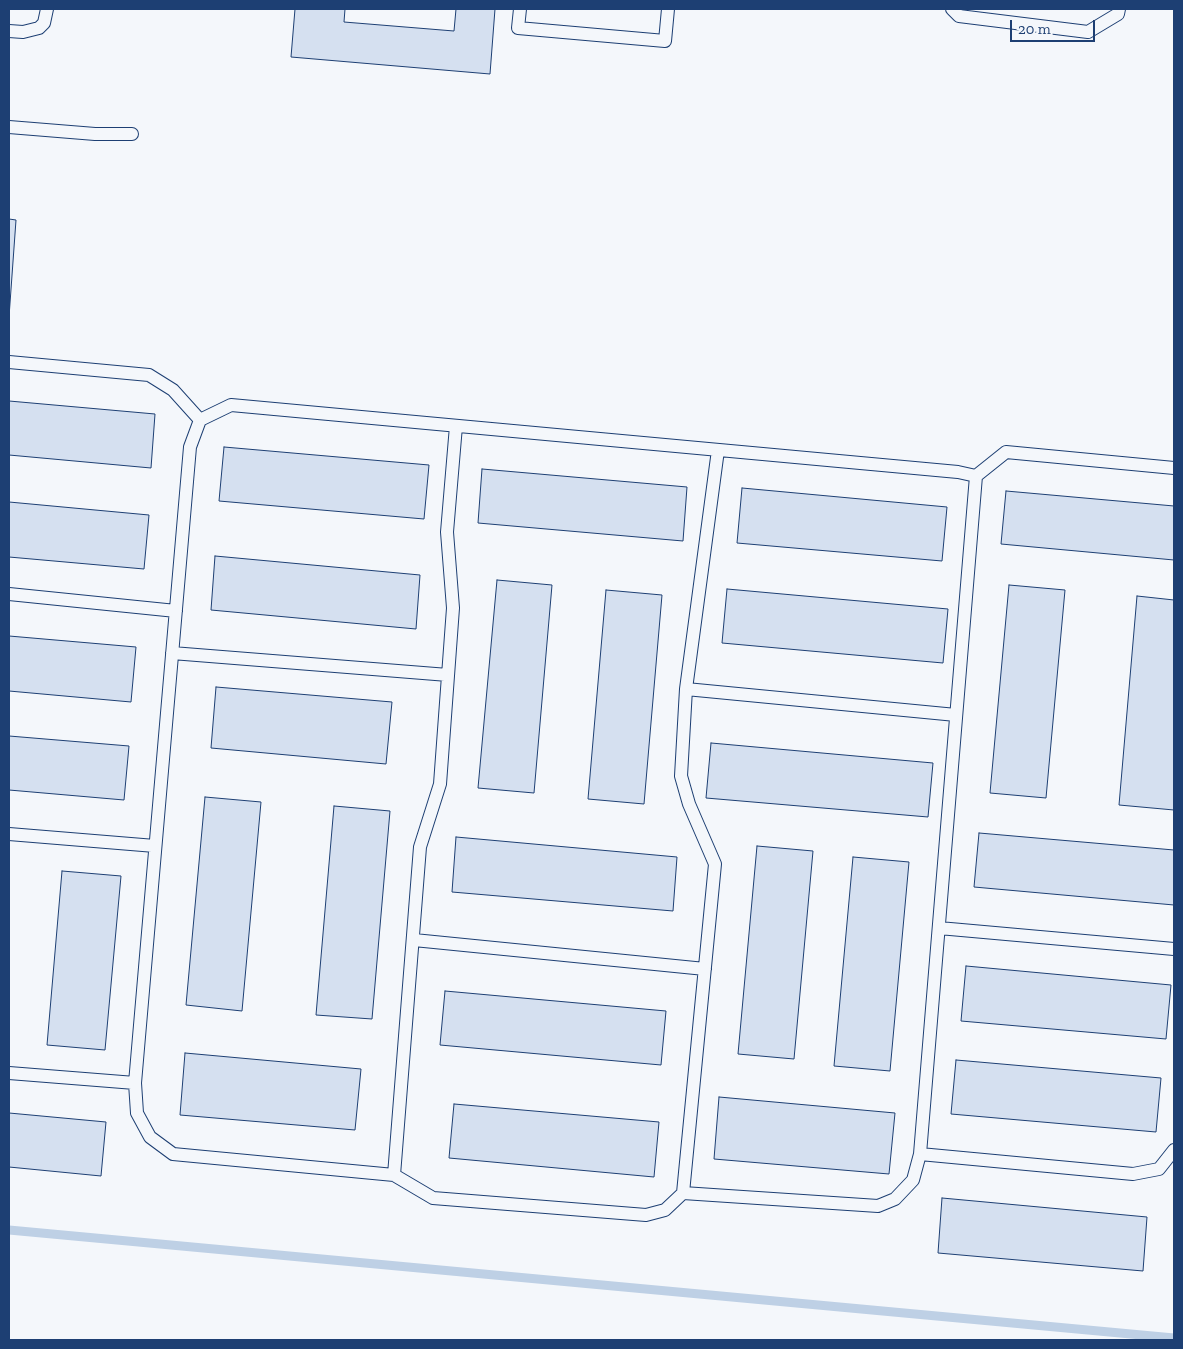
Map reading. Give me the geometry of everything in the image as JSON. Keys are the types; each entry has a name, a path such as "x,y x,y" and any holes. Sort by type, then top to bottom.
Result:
{"lane":[{"path":"9,31 23,32 39,28 44,23 47,9"},
{"path":"520,9 518,28 665,41 668,9"},
{"path":"952,9 958,16 1088,32 1118,14 1118,9"},
{"path":"9,127 95,134 132,134"},
{"path":"9,362 149,375 173,390 200,420"},
{"path":"718,450 686,689 681,776 689,804 715,864 683,1193 664,1210 646,1215 433,1198 394,1175 173,1154 150,1138 137,1113 135,1083 190,448 200,420 230,405 958,472 976,476"},
{"path":"394,1175 420,847 440,784 453,608 447,532 456,426"},
{"path":"683,1193 878,1206 895,1198 913,1180 920,1154 976,476 1006,452 1174,468"},
{"path":"9,594 176,611"},
{"path":"172,653 448,675"},
{"path":"686,689 956,715"},
{"path":"9,834 156,846"},
{"path":"938,928 1174,949"},
{"path":"414,940 705,969"},
{"path":"9,1073 135,1083"},
{"path":"920,1154 1133,1174 1159,1169 1174,1150"}],"building":[{"path":"295,9 345,9 344,22 454,31 456,9 495,9 490,74 291,57"},
{"path":"9,219 16,220 9,317"},
{"path":"9,401 155,414 151,468 9,455"},
{"path":"224,447 429,465 424,519 219,501"},
{"path":"482,469 687,487 683,541 478,523"},
{"path":"742,488 947,507 942,561 737,543"},
{"path":"1006,491 1174,506 1174,560 1001,544"},
{"path":"9,502 149,515 144,569 9,557"},
{"path":"215,556 420,575 416,629 211,610"},
{"path":"497,580 552,585 534,793 478,788"},
{"path":"1009,585 1065,590 1046,798 990,793"},
{"path":"727,589 948,609 943,663 722,643"},
{"path":"606,590 662,595 644,804 588,799"},
{"path":"1137,596 1174,600 1174,810 1119,805"},
{"path":"9,636 136,647 131,702 9,691"},
{"path":"216,687 392,702 386,764 211,748"},
{"path":"9,736 129,746 124,800 9,790"},
{"path":"711,743 933,763 928,817 706,798"},
{"path":"205,797 261,802 242,1011 186,1005"},
{"path":"334,806 390,811 372,1019 316,1015"},
{"path":"979,833 1174,850 1174,905 974,887"},
{"path":"456,837 677,857 673,911 452,892"},
{"path":"757,846 813,851 794,1059 738,1054"},
{"path":"853,857 909,862 890,1071 834,1066"},
{"path":"62,871 121,876 105,1050 47,1045"},
{"path":"966,966 1171,985 1166,1039 961,1021"},
{"path":"445,991 666,1011 661,1065 440,1045"},
{"path":"185,1053 361,1069 355,1130 180,1115"},
{"path":"956,1060 1161,1078 1156,1132 951,1114"},
{"path":"719,1097 895,1113 889,1174 714,1159"},
{"path":"454,1104 659,1122 654,1177 449,1158"},
{"path":"9,1113 106,1122 101,1176 9,1167"},
{"path":"942,1198 1147,1217 1143,1271 938,1253"}],"waterway":[{"path":"9,1230 1174,1338"}]}
